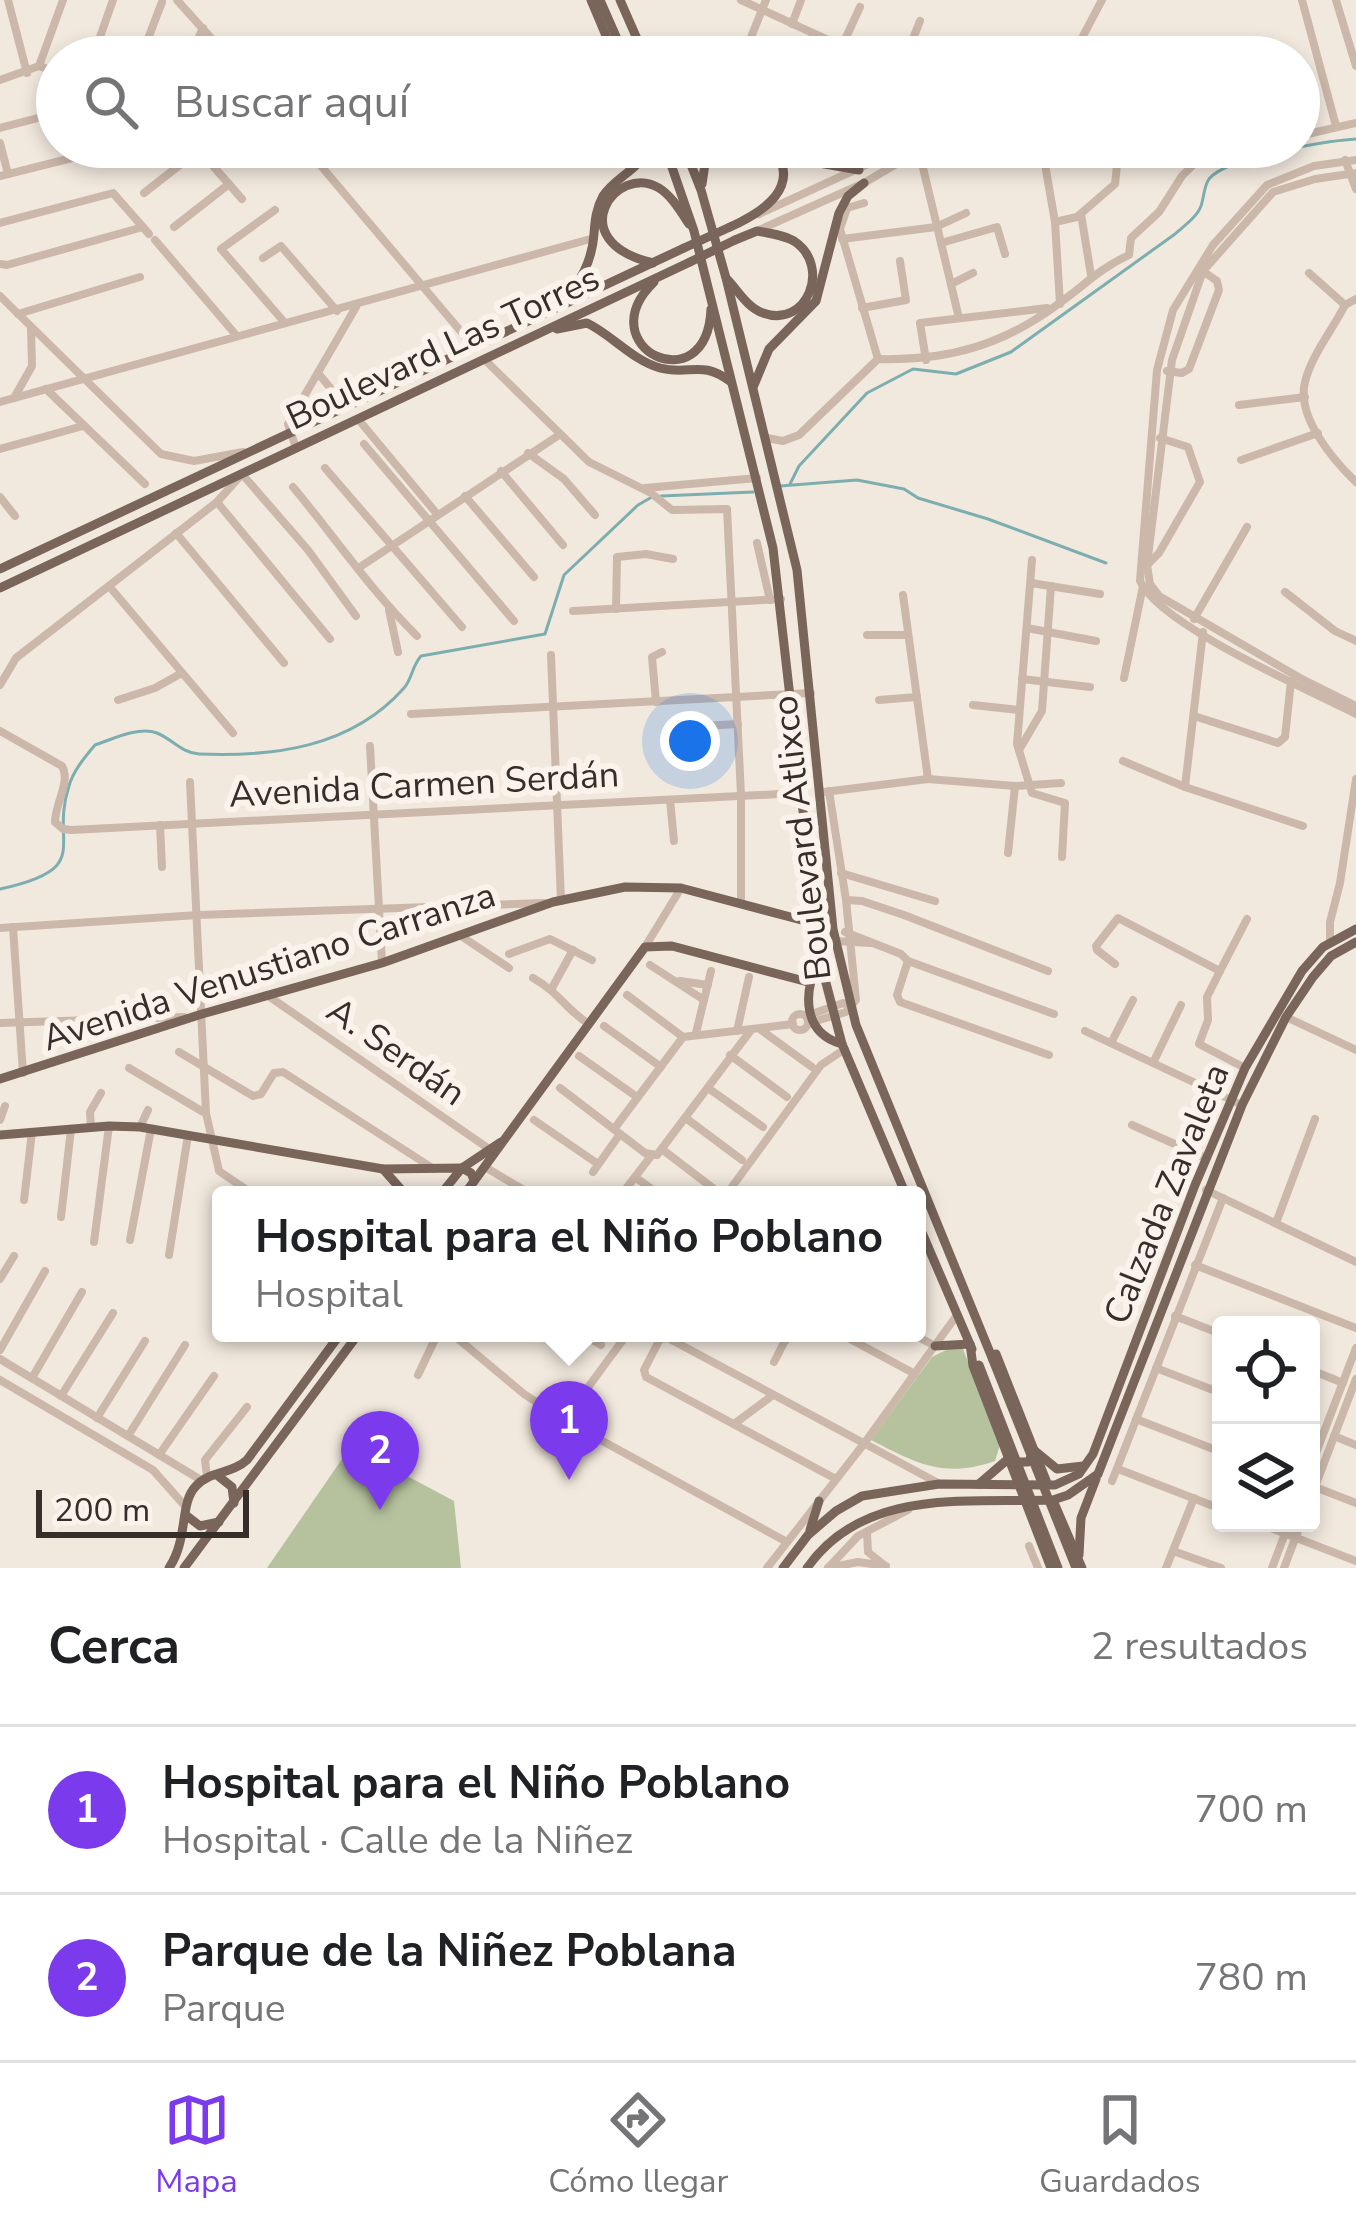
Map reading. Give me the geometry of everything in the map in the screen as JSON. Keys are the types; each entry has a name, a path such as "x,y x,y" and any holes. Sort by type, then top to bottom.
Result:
{"main road":[{"path":"595,0 608,36"},
{"path":"595,0 614,36"},
{"path":"624,3 637,36"},
{"path":"556,308 579,284 600,202 614,184 637,168"},
{"name":"Boulevard Atlixco","path":"672,168 694,231 762,499 791,694 820,960 844,1046 902,1186"},
{"name":"Boulevard Atlixco","path":"692,168 754,385 804,606 825,791 834,935 850,1006 922,1186"},
{"path":"701,190 704,168"},
{"path":"755,215 777,197 783,168"},
{"path":"848,168 859,170"},
{"path":"653,263 618,251 606,236 605,207 618,190 641,183 658,188 694,231"},
{"path":"754,385 769,349 816,301 839,213 848,196 864,183"},
{"name":"Boulevard Las Torres","path":"0,569 755,215"},
{"path":"726,278 762,313 787,314 808,298 815,274 806,250 786,237 757,231"},
{"name":"Boulevard Las Torres","path":"0,588 757,231"},
{"path":"659,276 639,299 632,321 639,344 658,358 684,359 704,344 711,298"},
{"path":"529,337 587,323 653,366 709,368 734,385"},
{"name":"Avenida Venustiano Carranza","path":"0,1079 266,994 382,963 557,902 626,887 681,889 813,922"},
{"name":"Calzada Zavaleta","path":"1087,1465 1236,1102 1245,1068 1302,970 1330,943 1356,929"},
{"name":"Calzada Zavaleta","path":"1079,1565 1081,1518 1201,1188 1206,1158 1286,1017 1331,956 1356,943"},
{"path":"470,1186 645,946 672,946 808,982"},
{"path":"820,960 808,982 809,1019 830,1040 844,1046"},
{"path":"0,1135 110,1126 146,1128 383,1169 462,1168 474,1180"},
{"path":"447,1186 462,1168 495,1148"},
{"path":"383,1169 398,1186"},
{"name":"Boulevard Atlixco","path":"926,1195 1079,1565"},
{"path":"926,1241 979,1365 1055,1568"},
{"path":"982,1335 994,1349 1079,1565"},
{"path":"170,1568 182,1549 186,1511 208,1477 238,1468 247,1460 334,1342"},
{"path":"184,1568 352,1342"},
{"path":"935,1346 970,1344"},
{"path":"970,1344 973,1366 1008,1459 1055,1568"},
{"path":"1035,1451 1057,1469 1087,1465"},
{"path":"1008,1459 1025,1464 1035,1451"},
{"path":"979,1484 1008,1459"},
{"path":"783,1568 808,1535 862,1496 939,1484 1048,1486 1070,1480 1087,1465"},
{"path":"807,1568 820,1549 868,1515 920,1504 1053,1500 1068,1496 1098,1474"},
{"path":"208,1477 232,1487 234,1504"},
{"path":"808,1535 819,1501"},
{"path":"186,1511 200,1526 220,1522"},
{"path":"1037,1531 1048,1522 1062,1520"},
{"path":"808,1535 820,1549"}],"street":[{"path":"50,36 62,0"},
{"path":"100,36 113,0"},
{"path":"177,0 210,36"},
{"path":"742,0 765,4 819,36"},
{"path":"792,24 801,0"},
{"path":"1083,36 1102,0"},
{"path":"1302,0 1312,36"},
{"path":"1336,0 1356,66"},
{"path":"12,1 27,73"},
{"path":"149,36 162,2"},
{"path":"751,36 765,4"},
{"path":"847,36 860,7"},
{"path":"914,36 920,21"},
{"path":"199,36 203,28"},
{"path":"1320,67 1336,126"},
{"path":"0,80 36,69"},
{"path":"0,128 36,119"},
{"path":"1320,130 1356,123"},
{"path":"0,143 4,175 36,167"},
{"path":"1320,166 1351,160 1356,189"},
{"path":"144,193 175,168"},
{"path":"215,168 242,199"},
{"path":"323,168 474,347"},
{"name":"Boulevard Las Torres","path":"755,215 863,168"},
{"name":"Boulevard Las Torres","path":"757,231 892,168"},
{"path":"925,168 959,318"},
{"path":"1045,168 1054,221 1056,306"},
{"path":"1054,221 1081,214 1115,184 1117,168"},
{"path":"767,438 783,441 799,435 878,359 941,358 1013,331 1056,306 1091,275 1129,255 1131,238 1159,212 1190,168"},
{"path":"1146,585 1157,370 1173,310 1250,201 1267,185 1312,168"},
{"path":"1124,678 1146,585 1170,371 1200,269 1273,192 1352,173"},
{"path":"174,226 229,184"},
{"path":"0,223 113,194 236,336"},
{"path":"864,202 847,208 840,229 878,359"},
{"path":"275,210 221,250 285,323"},
{"path":"842,239 936,227 966,213"},
{"path":"1081,214 1091,275"},
{"path":"941,242 998,226 1005,254"},
{"path":"0,264 149,234"},
{"path":"0,402 594,238"},
{"path":"263,258 281,246 337,311"},
{"path":"862,308 906,300 900,261"},
{"path":"1157,370 1186,373 1190,369 1219,290 1217,281 1200,269"},
{"path":"951,284 973,273"},
{"path":"1309,273 1345,305"},
{"path":"18,314 140,277"},
{"path":"0,296 161,454 194,461 250,450"},
{"path":"1356,299 1345,305 1305,382 1305,397 1327,454 1356,482"},
{"path":"296,448 288,424 357,306"},
{"path":"926,360 920,323 1056,306"},
{"path":"1010,314 1013,331"},
{"path":"14,398 32,366 30,327"},
{"path":"484,359 589,462 679,512 727,508 741,795 741,904"},
{"path":"317,373 346,407"},
{"path":"45,388 145,484"},
{"path":"1239,405 1305,397"},
{"path":"358,419 514,621"},
{"path":"0,449 84,426"},
{"path":"1240,460 1318,433"},
{"path":"360,567 559,434"},
{"path":"1148,565 1200,482 1188,447 1151,436"},
{"path":"364,444 433,516"},
{"path":"528,452 564,479 595,515"},
{"path":"326,468 462,627"},
{"path":"501,471 563,545"},
{"path":"0,685 16,658 217,502 242,474 308,550 356,616"},
{"path":"647,491 757,480"},
{"path":"293,487 360,567 388,609 417,636"},
{"path":"465,496 534,577"},
{"path":"0,497 14,516"},
{"path":"217,502 330,639"},
{"path":"1194,619 1247,527"},
{"path":"176,533 284,663"},
{"path":"573,611 775,600 758,542"},
{"path":"616,609 617,557 646,554 673,559"},
{"path":"1032,560 1018,751 1034,794 1065,803 1062,857"},
{"path":"1030,583 1100,593"},
{"path":"1146,585 1203,630 1186,787"},
{"path":"1146,585 1203,630 1356,710"},
{"path":"109,586 233,734"},
{"path":"1018,751 1042,711 1051,586"},
{"path":"1285,592 1335,632 1356,641"},
{"path":"903,595 928,779"},
{"path":"388,609 398,652"},
{"path":"1026,628 1096,641"},
{"path":"866,635 908,635"},
{"path":"656,701 652,657 662,652"},
{"path":"0,928 198,915 557,902 551,655"},
{"path":"118,700 180,674"},
{"path":"1022,679 1090,687"},
{"path":"1194,716 1278,743 1285,737 1296,681"},
{"path":"411,714 812,692"},
{"path":"879,700 917,697"},
{"path":"973,705 1019,710"},
{"path":"702,726 738,724"},
{"name":"Avenida Carmen Serdán","path":"0,731 66,772 55,808 63,827 799,793"},
{"path":"370,746 382,963"},
{"path":"1123,761 1303,826"},
{"path":"825,791 928,779 1061,783"},
{"path":"1330,943 1356,779"},
{"path":"190,782 206,1113 219,1171 241,1186"},
{"path":"1008,854 1015,785"},
{"path":"670,800 674,841"},
{"path":"534,1120 596,1168 637,1097 683,1037 793,1024 796,1015 809,1019 856,1000 848,937 851,901 826,807"},
{"path":"160,825 162,867"},
{"path":"841,873 934,901"},
{"path":"645,946 681,889"},
{"path":"851,901 1048,971"},
{"path":"1115,964 1096,946 1118,918 1220,971"},
{"path":"1245,1068 1199,1044 1208,1019 1208,997 1247,919"},
{"path":"14,927 23,1073"},
{"path":"834,935 873,943 908,961 1054,1014"},
{"path":"460,936 509,968"},
{"path":"508,954 550,939 592,960"},
{"path":"552,988 573,950"},
{"path":"908,961 897,995 900,1002 1049,1054"},
{"path":"650,965 704,1000"},
{"path":"696,1034 711,971"},
{"path":"737,1031 749,976"},
{"path":"533,978 552,988 570,1012 590,1024"},
{"path":"674,980 708,985"},
{"name":"A. Serdán","path":"266,994 495,1148"},
{"path":"626,995 683,1037"},
{"path":"1111,1043 1133,1000"},
{"path":"1153,1063 1181,1005"},
{"path":"0,1023 198,1015"},
{"path":"1286,1017 1356,1050"},
{"path":"604,1025 661,1066"},
{"path":"628,1186 651,1156 663,1150 730,1055 755,1030"},
{"path":"755,1030 812,1066"},
{"path":"1085,1031 1236,1102"},
{"path":"728,1186 821,1065 844,1046"},
{"path":"179,1052 253,1096 261,1094 274,1073 283,1072 435,1170"},
{"path":"730,1055 787,1097"},
{"path":"579,1056 637,1097"},
{"path":"129,1069 206,1113"},
{"path":"560,1088 651,1156"},
{"path":"708,1088 764,1127"},
{"path":"91,1127 90,1112 101,1094"},
{"path":"0,1120 5,1106"},
{"path":"130,1240 148,1110"},
{"path":"686,1119 742,1160"},
{"path":"1276,1223 1315,1119"},
{"path":"1132,1125 1206,1158"},
{"path":"94,1242 110,1126"},
{"path":"61,1217 71,1129"},
{"path":"24,1200 32,1132"},
{"path":"169,1256 188,1135"},
{"path":"663,1150 711,1186"},
{"path":"484,1167 517,1186"},
{"path":"635,1177 648,1186"},
{"path":"1201,1188 1356,1262"},
{"path":"1112,1481 1223,1198"},
{"path":"0,1280 14,1256"},
{"path":"1195,1265 1356,1328"},
{"path":"45,1271 0,1355 159,1455 208,1477"},
{"path":"32,1378 82,1292"},
{"path":"61,1396 113,1312"},
{"path":"767,1568 957,1314"},
{"path":"1175,1316 1212,1330"},
{"path":"926,1341 935,1346"},
{"path":"97,1418 145,1342"},
{"path":"418,1375 434,1342"},
{"path":"462,1342 524,1394 565,1420 787,1542"},
{"path":"596,1342 601,1345"},
{"path":"565,1420 621,1342"},
{"path":"659,1342 643,1374 836,1479"},
{"path":"675,1342 939,1484"},
{"path":"774,1361 784,1342"},
{"path":"856,1342 915,1374"},
{"path":"128,1436 185,1346"},
{"path":"1320,1450 1352,1384 1356,1348"},
{"path":"1156,1368 1212,1390"},
{"path":"1320,1373 1352,1384"},
{"path":"159,1455 214,1376"},
{"path":"0,1380 153,1470 186,1511"},
{"path":"734,1424 772,1395"},
{"path":"208,1477 206,1460 247,1407"},
{"path":"1136,1419 1212,1448"},
{"path":"1320,1432 1356,1445"},
{"path":"1320,1467 1329,1435"},
{"path":"1118,1468 1212,1505"},
{"path":"1320,1494 1356,1503"},
{"path":"1166,1568 1194,1498"},
{"path":"828,1568 869,1529 920,1504"},
{"path":"869,1529 868,1552 887,1567"},
{"path":"1280,1532 1356,1561"},
{"path":"1284,1568 1290,1532"},
{"path":"1272,1568 1293,1532"},
{"path":"1030,1546 1038,1568"},
{"path":"1173,1551 1220,1568"},
{"path":"828,1568 858,1562 887,1567"}],"green space":[{"path":"948,1349 963,1349 1000,1445 995,1461 960,1469 930,1466 871,1440 932,1357"},
{"path":"351,1446 454,1501 461,1568 267,1568"}],"waterway":[{"path":"1320,144 1356,139"},
{"path":"790,484 799,466 867,393 913,369 956,374 1011,352 1186,225 1199,210 1209,179 1226,168"},
{"path":"780,486 857,480 904,489 918,498 1106,563"},
{"path":"661,496 753,492"},
{"path":"0,889 30,881 59,863 69,786 95,745 150,731 193,753 255,753 335,736 383,708 407,684 421,656 545,634 564,575 652,497"}],"place":[{"name":"Hospital para el Niño Poblano","path":"569,1480"},
{"name":"Parque de la Niñez Poblana","path":"380,1510"}]}
